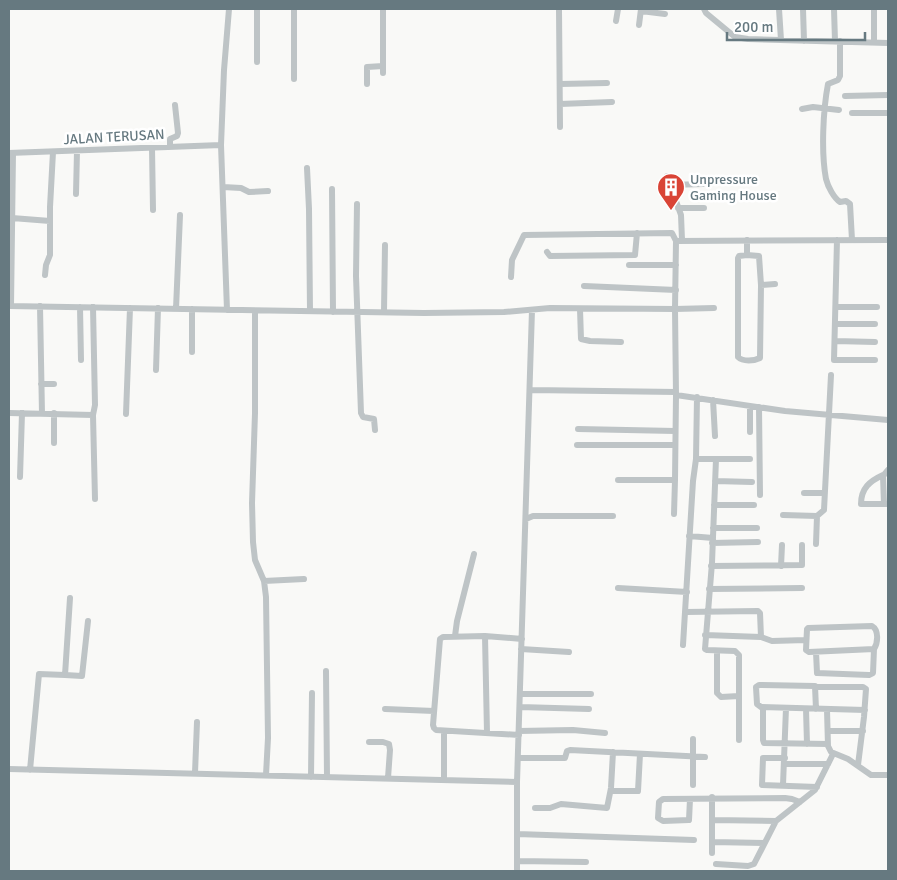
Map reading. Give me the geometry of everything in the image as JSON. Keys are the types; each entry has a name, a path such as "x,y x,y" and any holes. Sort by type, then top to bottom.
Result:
{"street":[{"path":"227,310 221,145 229,9"},
{"path":"257,9 257,62"},
{"path":"294,9 294,78"},
{"path":"367,84 367,67 384,70 384,9"},
{"path":"560,9 560,127"},
{"path":"616,22 618,9"},
{"path":"704,9 711,18 735,37 888,43"},
{"path":"779,9 781,40"},
{"path":"803,9 804,41"},
{"path":"834,9 840,76 838,80 828,84 824,139 826,180 838,200 840,202 846,201 850,204 852,240"},
{"path":"874,9 874,42"},
{"path":"639,25 641,10 665,14"},
{"path":"560,84 607,83"},
{"path":"845,96 888,95"},
{"path":"560,104 612,102"},
{"path":"170,146 170,139 177,136 178,133 175,105"},
{"path":"802,109 813,107 839,110"},
{"path":"852,113 888,113"},
{"name":"JALAN TERUSAN","path":"10,153 221,145"},
{"path":"152,148 153,210"},
{"path":"76,194 77,151"},
{"path":"45,275 50,255 53,152"},
{"path":"10,153 12,218 10,306 310,312 480,312 714,308"},
{"path":"307,168 310,312"},
{"path":"667,176 682,218 676,265 674,514"},
{"path":"670,185 703,184"},
{"path":"223,188 241,188 249,192 268,191"},
{"path":"332,189 333,312"},
{"path":"357,204 356,276 360,413 363,417 374,419 375,430"},
{"path":"678,208 704,208"},
{"path":"176,308 180,215"},
{"path":"12,218 50,221"},
{"path":"547,252 550,256 635,255 637,233"},
{"path":"511,276 512,260 524,235 672,233 679,240 888,240"},
{"path":"747,240 747,255"},
{"path":"837,240 834,360 876,360"},
{"path":"384,312 385,245"},
{"path":"747,255 759,256 761,285 760,358 756,360 741,360 738,357 738,258 739,256 747,255"},
{"path":"629,265 676,265"},
{"path":"761,285 775,284"},
{"path":"584,286 676,290"},
{"path":"40,306 42,414"},
{"path":"80,307 81,360"},
{"path":"93,307 95,499"},
{"path":"836,307 877,308"},
{"path":"126,414 130,308"},
{"path":"156,370 158,308"},
{"path":"192,309 192,352"},
{"path":"580,309 581,339 621,342"},
{"path":"517,871 517,782 531,390 532,310"},
{"path":"254,311 252,501 255,556 264,581 266,597 268,738 266,775"},
{"path":"836,324 875,324"},
{"path":"835,342 875,342"},
{"path":"783,515 817,516 824,510 831,374"},
{"path":"41,384 54,384"},
{"path":"531,390 676,393 750,406 888,420"},
{"path":"683,644 692,481 696,459 697,397"},
{"path":"713,400 715,436"},
{"path":"750,406 750,432"},
{"path":"759,407 760,494"},
{"path":"9,413 93,414"},
{"path":"20,477 22,413"},
{"path":"54,413 54,442"},
{"path":"578,429 676,431"},
{"path":"577,445 675,445"},
{"path":"696,459 750,459"},
{"path":"716,459 713,540 705,635 706,650 735,651 738,653 739,740"},
{"path":"886,472 886,504 861,504 863,491 871,481 886,472"},
{"path":"618,480 675,480"},
{"path":"715,481 752,482"},
{"path":"804,493 824,493"},
{"path":"714,505 754,505"},
{"path":"526,519 533,516 613,516"},
{"path":"816,544 817,516"},
{"path":"713,528 757,528"},
{"path":"689,536 713,540 758,542"},
{"path":"781,566 782,545"},
{"path":"711,566 802,565 802,545"},
{"path":"455,636 474,554"},
{"path":"264,581 304,579"},
{"path":"618,588 687,592"},
{"path":"709,589 802,588"},
{"path":"65,675 70,598"},
{"path":"686,612 759,611 761,637"},
{"path":"30,770 39,674 82,676 88,621"},
{"path":"816,652 817,673 869,675 873,673 876,632 872,626 810,627 807,629 807,651 874,650"},
{"path":"705,635 761,637 772,641 806,640"},
{"path":"522,639 455,636 443,637 440,640 434,728 444,731 487,733 573,730 605,733"},
{"path":"485,636 487,733"},
{"path":"521,649 569,652"},
{"path":"717,651 717,694 721,697 739,696"},
{"path":"326,671 327,777"},
{"path":"858,764 865,710 865,688 758,685 756,688 757,704 763,708 865,710"},
{"path":"815,687 816,709"},
{"path":"311,777 312,693"},
{"path":"520,694 591,694"},
{"path":"520,707 590,709"},
{"path":"763,708 764,743 828,744"},
{"path":"783,785 786,708"},
{"path":"806,708 807,744"},
{"path":"385,709 434,711"},
{"path":"827,710 829,750 833,754 858,764 871,775 888,775"},
{"path":"195,773 197,722"},
{"path":"444,731 444,779"},
{"path":"828,731 863,731"},
{"path":"692,785 693,739"},
{"path":"369,742 389,744 388,778"},
{"path":"519,758 565,758 567,751 570,750 705,757"},
{"path":"535,808 550,808 561,804 607,808 611,792 613,752"},
{"path":"611,792 638,791 640,754"},
{"path":"716,864 738,868 754,864 776,821 810,795 817,787 833,754"},
{"path":"817,787 762,785 763,759 764,757 784,761 828,764"},
{"path":"9,769 517,782"},
{"path":"690,799 689,820 663,821 658,818 660,799 712,797 792,799 800,802"},
{"path":"712,797 712,853"},
{"path":"712,820 776,821"},
{"path":"517,834 694,840"},
{"path":"712,842 764,843"},
{"path":"517,861 586,862"}],"place":[{"name":"Unpressure Gaming House","path":"671,211"}]}
